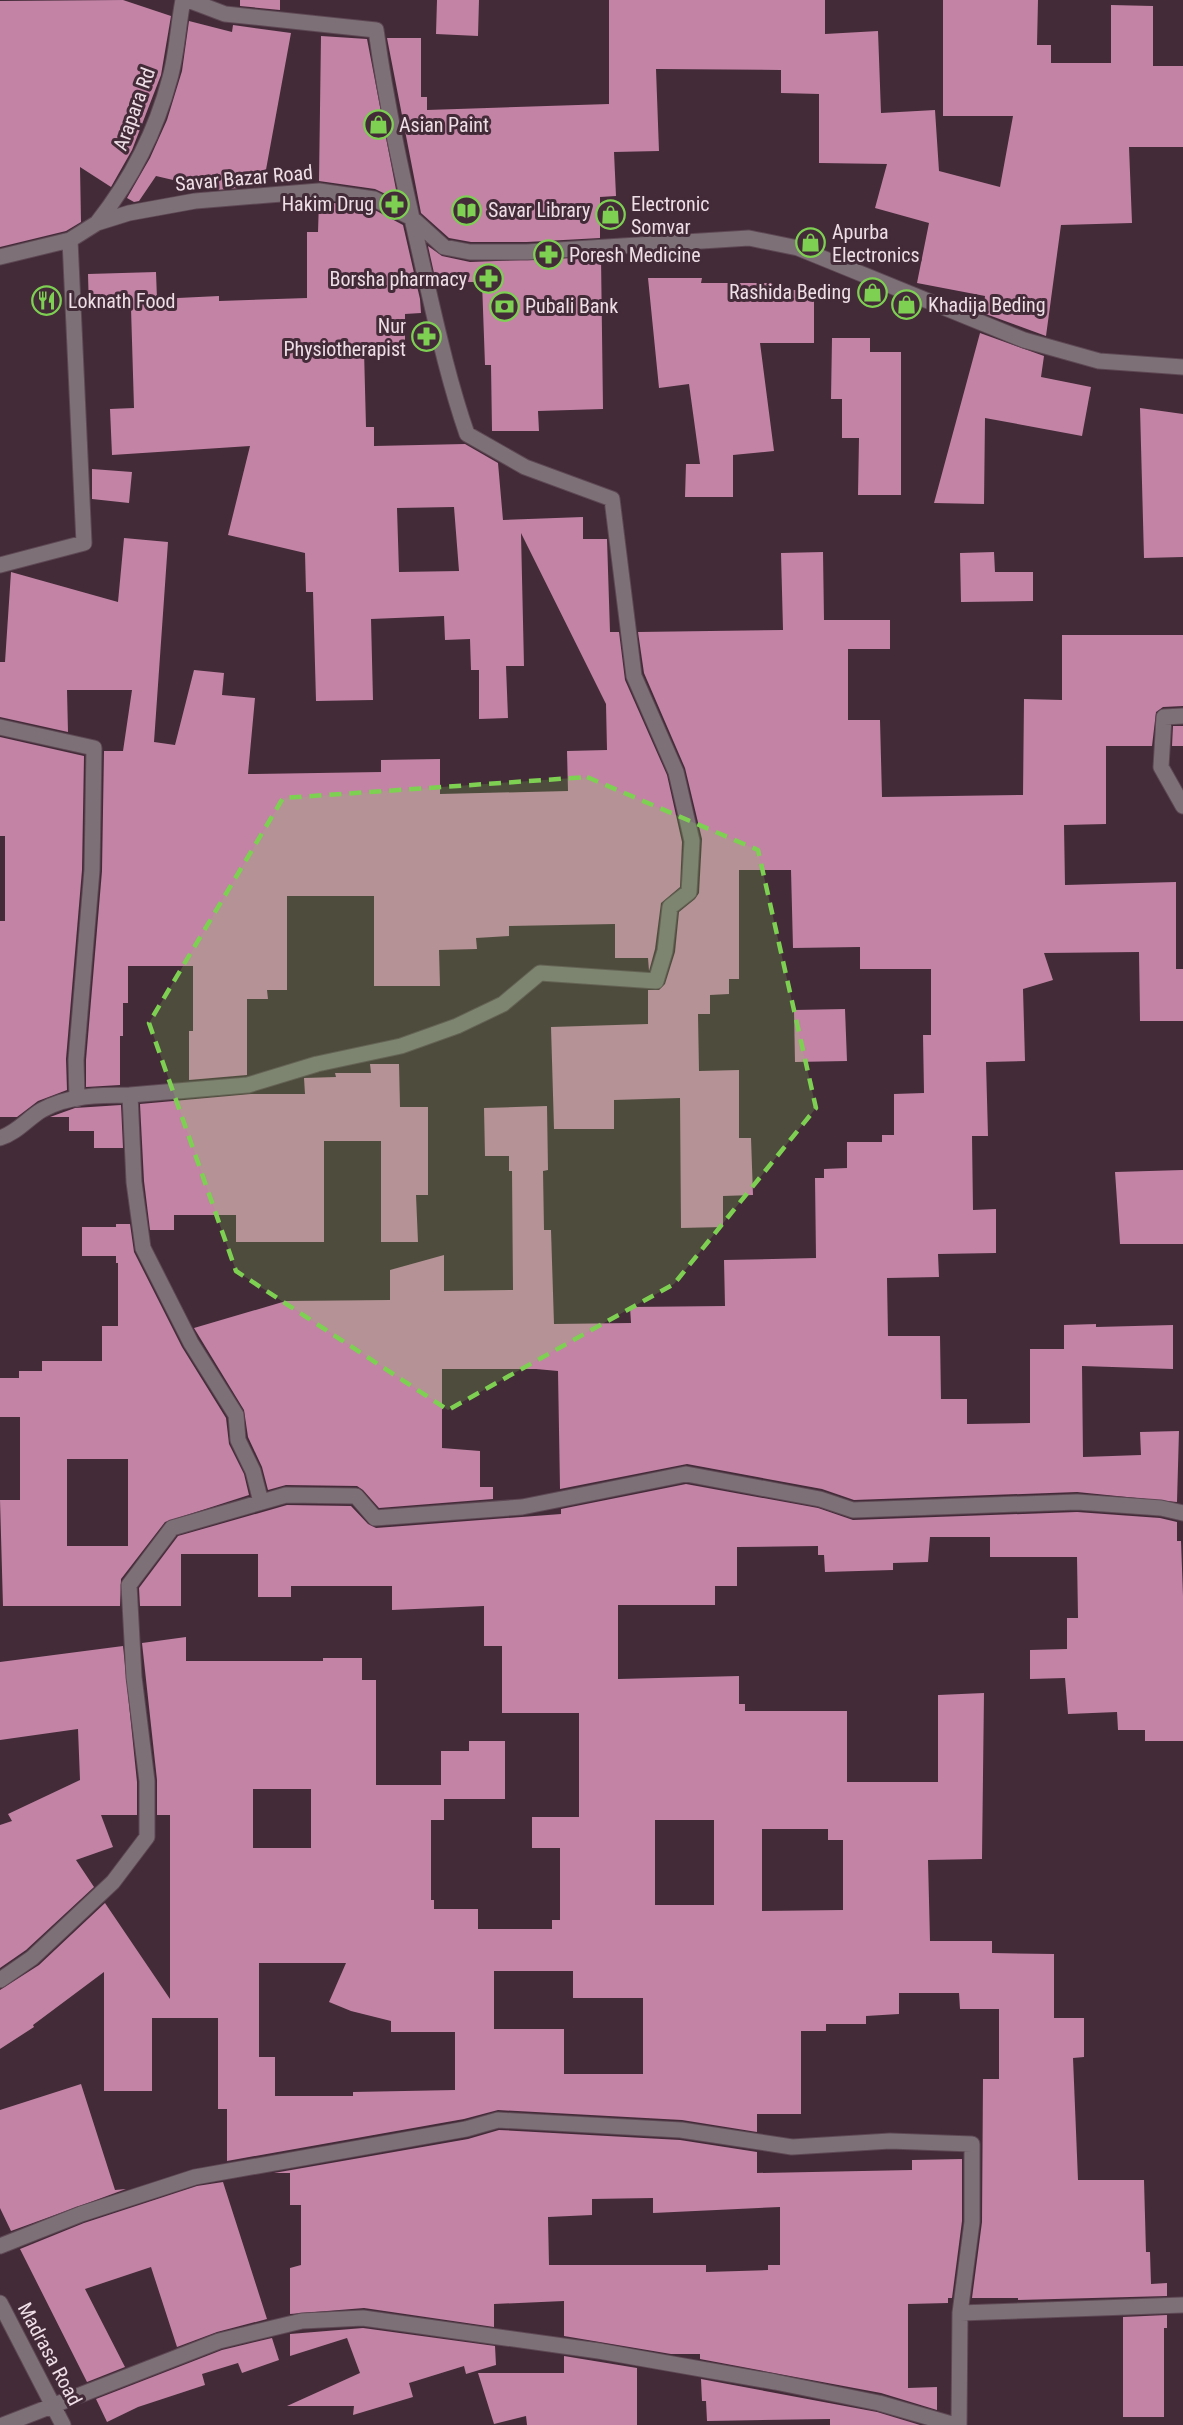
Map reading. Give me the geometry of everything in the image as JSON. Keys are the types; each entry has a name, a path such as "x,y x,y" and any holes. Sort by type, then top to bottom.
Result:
{"street":[{"name":"Arapara Rd","path":"97,223 121,193 147,143 170,78 183,0"},
{"path":"0,1138 14,1134 42,1110 77,1099 248,1085 316,1064 401,1046 457,1026 503,1004 540,973 656,981 665,951 670,907 690,892 692,841 676,772 634,676 612,499 525,467 467,434 451,389 412,219 384,88 376,30 225,14 188,0"},
{"name":"Savar Bazar Road","path":"0,257 70,240 97,223 129,213 195,201 319,191 374,199 412,219 444,247 470,252 526,252 749,238 798,248 1024,340 1099,361 1183,367"},
{"path":"0,565 84,543 70,240"},
{"path":"1183,716 1164,717 1161,767 1183,806"},
{"path":"0,727 94,748 92,870 76,1060 77,1099"},
{"path":"130,1095 134,1182 143,1248 191,1342 236,1415 238,1440 253,1471 261,1502"},
{"path":"0,1980 32,1958 113,1882 147,1837 147,1781 134,1677 129,1585 172,1528 286,1495 356,1496 375,1518 522,1507 686,1474 820,1498 853,1510 1077,1502 1183,1513"},
{"path":"0,2247 81,2214 195,2177 455,2131 498,2120 681,2130 792,2147 890,2141 972,2144 972,2222 960,2313 957,2425 879,2403 764,2380 545,2343 363,2318 302,2321 219,2341 3,2425"},
{"name":"Madrasa Road","path":"0,2303 63,2425"},
{"path":"960,2313 1183,2306"}],"highlighted area":[{"path":"587,777 758,850 816,1108 674,1284 448,1410 236,1271 149,1023 283,798"}],"building":[{"path":"123,0 171,16 161,75 132,150 111,187 80,167 81,222 66,231 0,247 0,1"},
{"path":"240,0 280,0 280,10 240,6"},
{"path":"437,0 479,0 478,36 436,34"},
{"path":"609,0 825,0 825,34 878,31 881,113 935,110 939,171 1000,187 1013,116 943,116 943,0 1038,0 1037,45 1051,45 1051,63 1111,63 1111,5 1153,6 1153,66 1183,66 1183,147 1129,147 1132,223 1061,225 1046,336 983,313 985,296 917,283 929,223 875,208 887,164 819,163 819,94 781,93 781,70 656,69 659,151 614,152 616,196 600,197 600,238 471,242 449,238 421,213 387,38 421,38 421,97 427,97 427,110 609,104"},
{"path":"189,21 232,32 233,25 291,33 263,186 216,190 156,176 139,201 134,202 127,198 150,158 167,120 182,71"},
{"path":"321,36 367,39 398,200 375,189 319,181"},
{"path":"319,201 371,208 403,225 420,299 421,313 405,314 405,348 364,350 366,427 374,427 374,446 465,444 498,463 503,520 583,517 583,539 607,539 610,632 619,632 625,680 667,775 682,842 680,887 661,903 655,949 649,971 648,958 615,958 615,924 509,926 509,936 476,938 477,949 439,950 440,986 374,986 374,896 287,896 287,990 267,990 268,999 247,999 247,1075 189,1080 189,1031 193,1031 193,966 128,966 128,1003 123,1003 123,1036 120,1036 120,1085 86,1087 86,1060 102,871 104,751 123,751 132,690 67,690 68,732 0,717 0,662 5,662 11,572 118,602 124,538 168,542 154,742 175,745 194,670 224,673 222,695 255,698 248,774 381,772 381,760 440,759 440,794 568,791 567,751 607,750 606,704 521,533 524,666 506,666 508,718 479,719 479,670 471,670 470,639 445,640 444,616 371,619 373,700 316,701 313,592 306,592 305,553 228,535 250,446 112,455 110,409 134,408 131,308 89,310 88,274 156,272 157,299 219,296 219,301 307,298 307,232 318,232","holes":["454,507 459,571 399,572 397,508"]},
{"path":"428,246 442,256 470,262 601,257 603,409 538,411 539,431 492,431 491,365 485,365 482,282 436,282"},
{"path":"648,278 702,278 701,283 773,283 773,290 814,290 814,343 760,343 774,451 733,455 733,497 685,497 686,464 700,464 689,384 659,388"},
{"path":"980,333 1044,356 1041,377 1091,387 1082,436 985,418 984,504 934,503"},
{"path":"832,338 870,338 870,352 901,352 901,495 858,495 859,438 842,438 842,399 831,399"},
{"path":"1140,408 1183,414 1183,557 1144,558"},
{"path":"92,469 132,472 129,503 92,499"},
{"path":"823,552 824,620 890,620 890,649 848,649 848,720 880,720 882,797 1023,795 1024,699 1062,700 1062,635 1183,635 1183,706 1163,707 1156,712 1152,746 1106,746 1106,824 1064,825 1065,885 1176,882 1176,969 1183,969 1183,1021 1140,1021 1139,952 1044,953 1053,980 1023,989 1025,1061 986,1062 988,1136 972,1136 973,1210 996,1209 996,1253 938,1254 939,1277 887,1278 888,1336 940,1336 941,1399 967,1399 967,1424 1030,1423 1030,1349 1064,1349 1064,1325 1096,1324 1096,1327 1173,1325 1173,1369 1082,1366 1083,1457 1141,1455 1140,1432 1179,1431 1177,1502 1077,1492 854,1500 822,1489 687,1464 560,1489 558,1371 536,1369 442,1369 442,1448 480,1451 480,1487 493,1487 493,1499 379,1508 357,1486 286,1485 268,1490 262,1467 248,1437 244,1410 194,1328 286,1301 390,1300 390,1270 444,1255 444,1291 513,1290 512,1171 509,1171 509,1156 485,1156 484,1108 547,1106 548,1170 543,1171 544,1230 551,1230 554,1324 631,1323 630,1307 725,1306 724,1260 816,1258 815,1178 824,1178 824,1169 847,1168 847,1142 882,1142 882,1135 894,1135 894,1094 924,1093 923,1035 931,1035 931,969 860,969 860,947 793,948 791,870 739,870 739,979 729,979 729,994 710,995 710,1014 698,1014 699,1071 739,1070 739,1138 751,1138 753,1195 723,1196 723,1227 681,1228 680,1098 614,1100 614,1129 554,1129 551,1027 648,1024 648,990 659,990 665,984 675,952 679,912 699,893 702,839 685,768 644,673 638,632 783,630 781,553"},
{"path":"994,552 995,572 1033,572 1033,601 961,602 960,553"},
{"path":"1173,726 1183,726 1183,746 1172,746"},
{"path":"0,737 84,756 82,870 66,1059 67,1090 38,1101 17,1117 0,1117 0,921 5,921 5,836 0,836"},
{"path":"845,1009 847,1061 795,1062 794,1010"},
{"path":"370,1064 399,1064 400,1107 428,1107 428,1195 416,1195 418,1242 381,1242 381,1141 324,1141 324,1242 236,1242 236,1215 174,1215 174,1230 150,1230 144,1181 140,1104 251,1094 305,1094 304,1078 336,1077 335,1073 371,1073"},
{"path":"121,1105 123,1148 94,1148 94,1131 69,1131 69,1117 50,1117 75,1108"},
{"path":"1183,1170 1183,1244 1120,1244 1115,1172"},
{"path":"116,1224 130,1224 134,1252 182,1347 226,1418 229,1444 244,1474 249,1495 165,1522 121,1579 120,1606 3,1606 0,1500 20,1500 20,1417 0,1417 0,1378 19,1378 19,1371 42,1371 42,1361 102,1361 102,1326 118,1326 118,1263 116,1263 116,1256 82,1256 82,1227 116,1227","holes":["67,1459 128,1459 128,1546 67,1546"]},
{"path":"686,1484 818,1508 853,1520 1077,1512 1160,1518 1177,1522 1177,1541 1181,1541 1183,1596 1183,1741 1145,1741 1145,1730 1118,1730 1117,1712 1068,1714 1065,1678 1030,1679 1030,1650 1067,1649 1067,1618 1078,1618 1077,1557 990,1557 990,1537 930,1537 928,1562 893,1563 893,1570 825,1572 824,1555 818,1555 818,1546 737,1547 737,1586 715,1586 715,1605 618,1605 618,1679 739,1676 739,1704 745,1704 745,1711 847,1711 847,1782 938,1782 938,1695 984,1693 982,1859 928,1860 930,1941 992,1941 992,1953 1054,1954 1054,2018 1084,2018 1084,2057 1073,2058 1078,2180 1144,2180 1146,2252 1150,2252 1151,2284 1167,2283 1167,2296 1018,2300 1018,2298 972,2298 982,2222 983,2079 999,2079 999,2009 960,2009 959,1993 899,1993 899,2014 866,2016 866,2024 826,2024 826,2031 801,2031 801,2114 757,2114 757,2132 682,2120 498,2110 464,2119 227,2161 227,2109 218,2109 218,2018 152,2018 152,2091 104,2091 104,1972 33,2025 34,2027 0,2049 0,1990 39,1965 105,1903 170,1999 170,1815 157,1815 157,1780 142,1643 186,1637 186,1661 323,1661 323,1658 362,1658 362,1680 376,1680 376,1785 441,1785 441,1751 469,1751 469,1741 505,1741 505,1799 444,1799 444,1820 431,1820 431,1900 434,1900 434,1909 478,1909 478,1929 552,1929 552,1920 560,1920 560,1848 532,1848 532,1817 579,1817 579,1713 502,1713 502,1646 484,1646 484,1606 392,1610 392,1586 291,1586 291,1597 258,1597 258,1554 181,1554 181,1606 140,1606 139,1588 178,1536 287,1505 351,1506 368,1524 376,1528 561,1514 561,1509","holes":["253,1789 311,1789 311,1848 253,1848","655,1820 714,1820 714,1905 655,1905","762,1829 828,1829 828,1840 843,1840 843,1910 762,1911","259,1963 346,1963 329,2002 351,2011 391,2021 391,2032 455,2032 455,2090 353,2092 353,2096 275,2096 275,2057 259,2057","494,1971 573,1971 573,1998 643,1998 643,2074 564,2074 564,2029 494,2029"]},
{"path":"123,1646 137,1782 137,1815 101,1815 113,1847 76,1860 94,1887 26,1950 0,1968 0,1825 12,1821 8,1814 80,1780 78,1729 0,1740 0,1662"},
{"path":"81,2084 115,2190 126,2189 11,2231 0,2208 0,2110"},
{"path":"499,2130 680,2140 757,2152 757,2173 912,2170 912,2160 962,2159 962,2221 952,2298 948,2298 948,2303 908,2304 908,2388 937,2387 937,2410 881,2393 700,2359 700,2354 671,2354 564,2336 564,2301 494,2304 494,2327 364,2308 290,2314 290,2268 301,2265 301,2205 290,2205 290,2173 274,2173 468,2139","holes":["653,2198 653,2213 780,2207 780,2265 768,2265 768,2270 706,2272 706,2265 549,2265 548,2217 592,2215 592,2199"]},
{"path":"223,2182 267,2319 217,2332 177,2347 151,2267 85,2289 125,2367 87,2382 20,2249 84,2223 197,2186"},
{"path":"1167,2315 1167,2328 1164,2328 1164,2417 1123,2417 1123,2317"},
{"path":"363,2328 495,2346 496,2365 466,2374 464,2366 409,2383 413,2397 353,2415 354,2406 287,2406 360,2373 347,2338 290,2356 290,2334"},
{"path":"272,2338 279,2360 242,2373 238,2363 202,2374 205,2385 138,2407 107,2422 96,2399 222,2350"},
{"path":"564,2356 637,2368 637,2425 527,2425 526,2416 494,2424 478,2373 564,2373"},
{"path":"701,2379 877,2412 920,2425 830,2425 830,2419 707,2421 706,2401 702,2401"}],"place":[{"name":"Asian Paint","path":"378,125"},
{"name":"Hakim Drug","path":"395,204"},
{"name":"Savar Library","path":"467,210"},
{"name":"Electronic Somvar","path":"610,215"},
{"name":"Apurba Electronics","path":"811,243"},
{"name":"Poresh Medicine","path":"548,255"},
{"name":"Borsha pharmacy","path":"488,279"},
{"name":"Rashida Beding","path":"872,292"},
{"name":"Loknath Food","path":"47,301"},
{"name":"Khadija Beding","path":"907,305"},
{"name":"Pubali Bank","path":"504,306"},
{"name":"Nur Physiotherapist","path":"427,337"}]}
